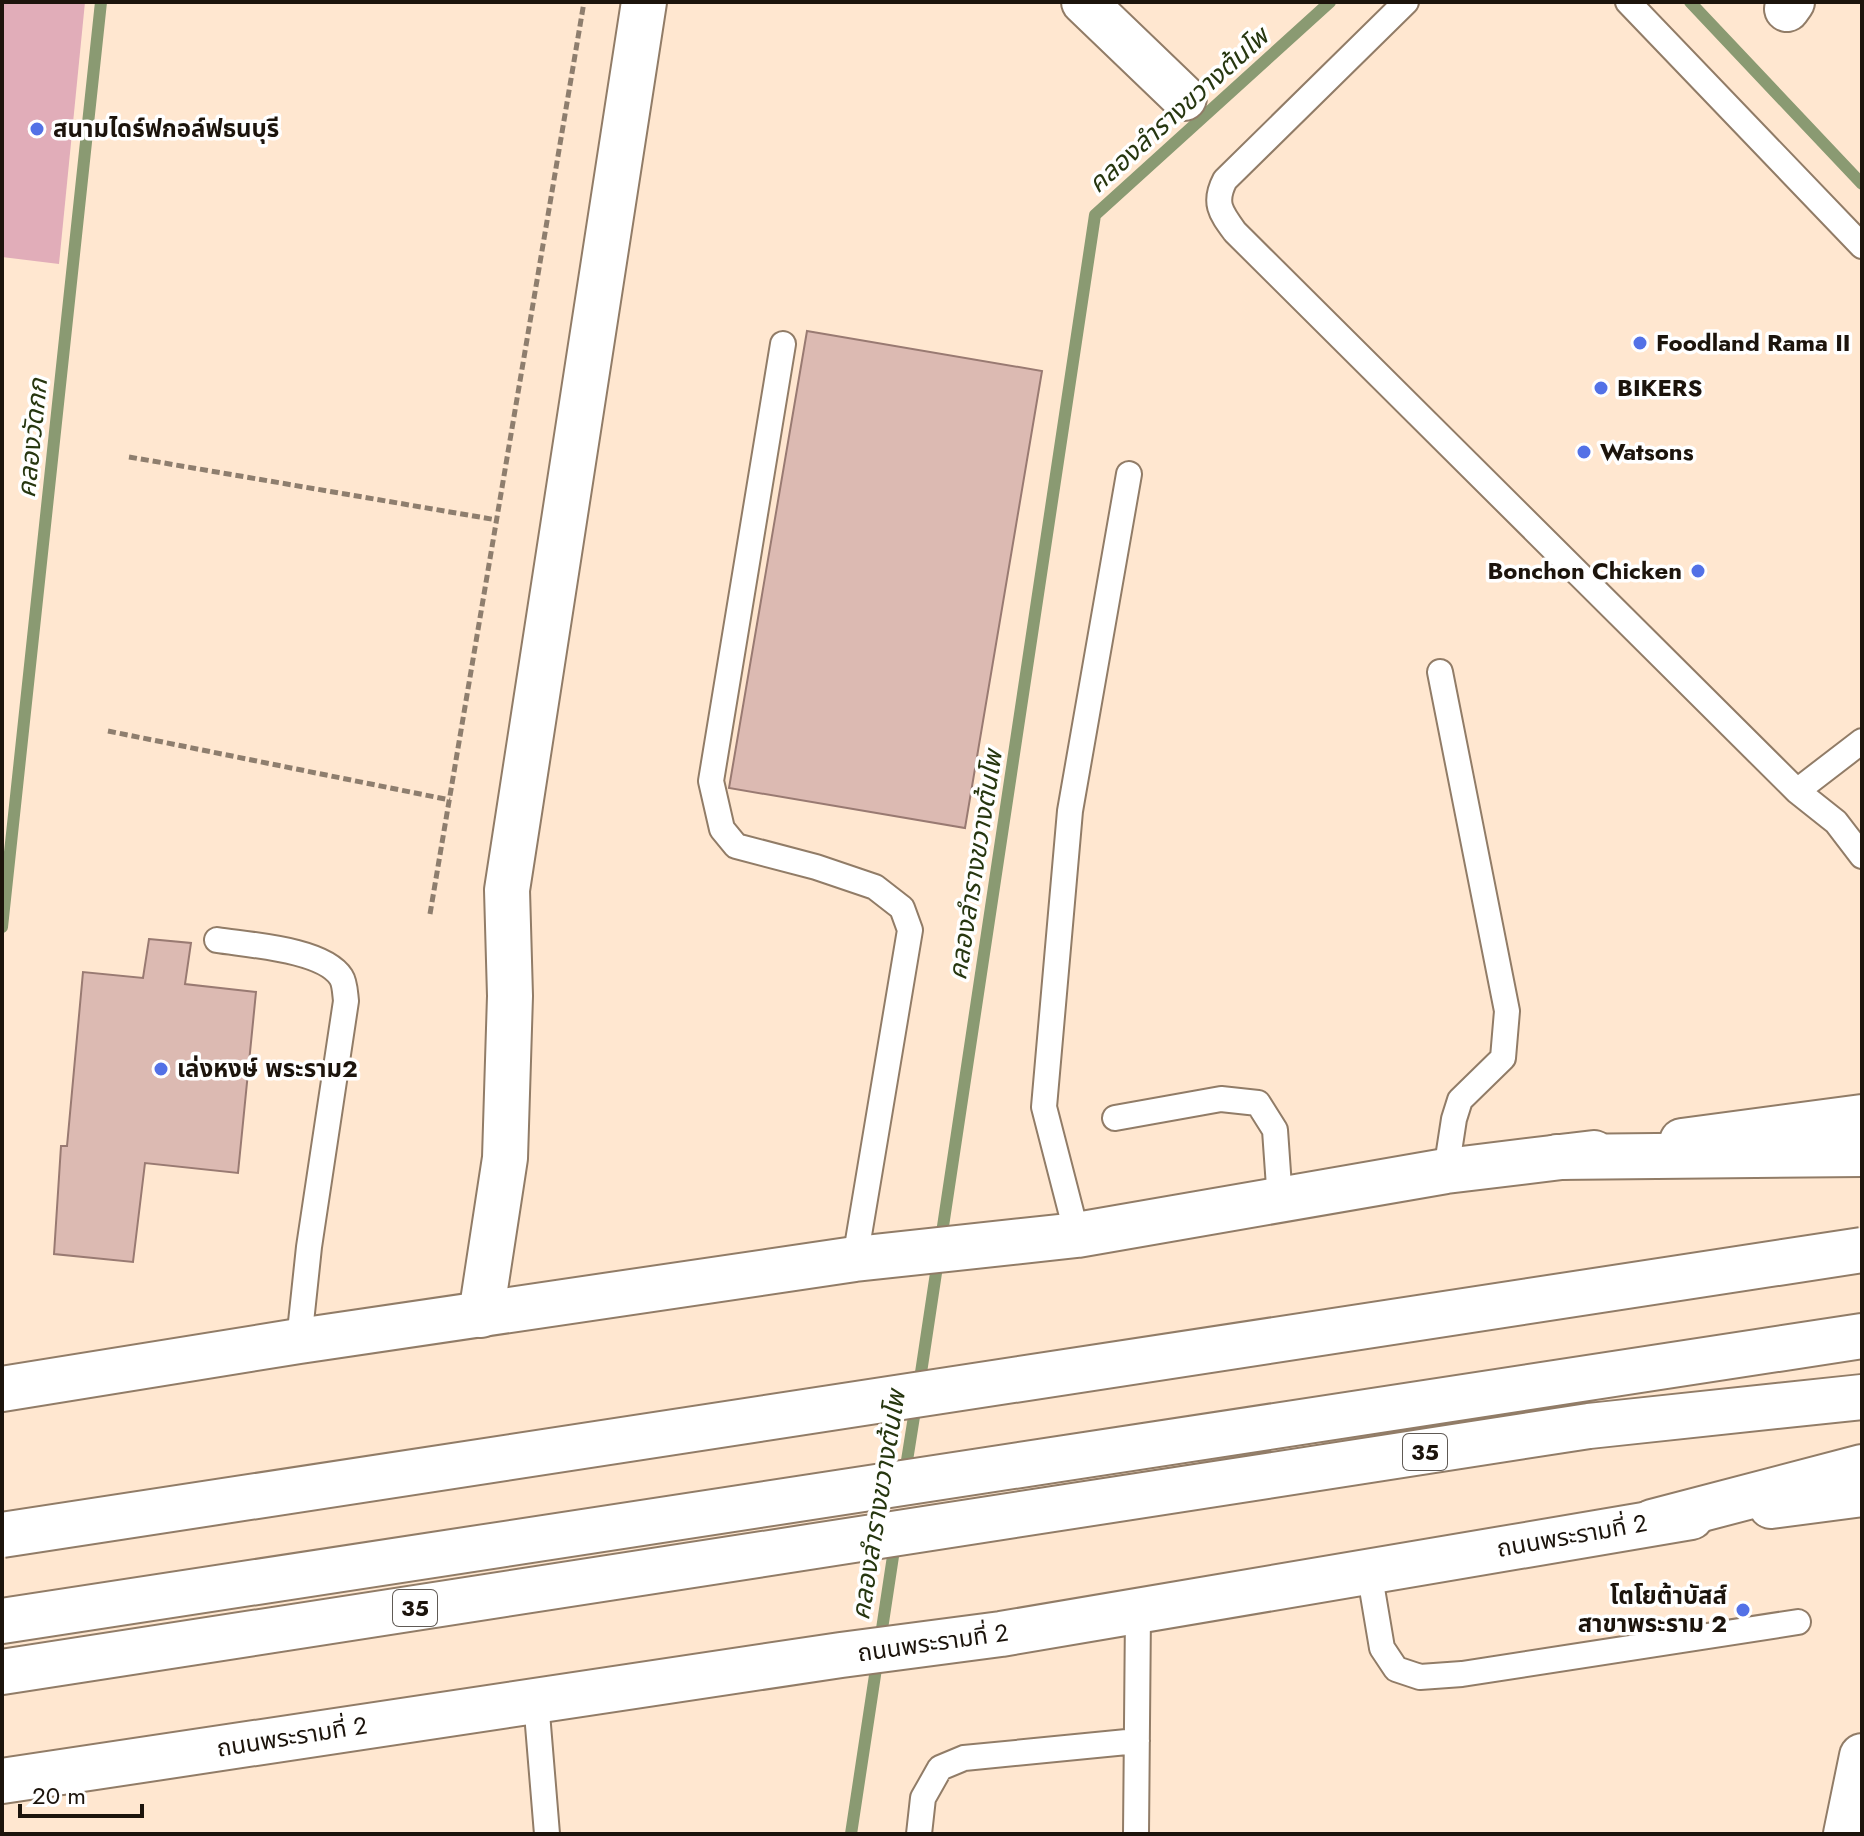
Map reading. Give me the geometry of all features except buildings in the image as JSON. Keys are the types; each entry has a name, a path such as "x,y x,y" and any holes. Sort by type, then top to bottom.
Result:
{"main road":[{"path":"481,1315 505,1158 510,996 507,890 644,2"},
{"path":"1084,2 1184,98"},
{"path":"14,1387 299,1341 855,1259 1077,1235 1446,1171 1862,1117"},
{"path":"1557,1157 1862,1154"},
{"path":"13,1527 807,1414 1862,1248"},
{"path":"396,1474 1862,1248"},
{"path":"2,1621 1862,1336"},
{"name":"35","path":"8,1671 1589,1426 1862,1397"},
{"path":"1652,1522 1862,1467"},
{"name":"ถนนพระรามที่ 2","path":"2,1781 841,1655 1001,1634 1652,1522 1862,1494"},
{"path":"1854,1812 1862,1756"}],"lane":[{"path":"1406,2 1225,180 1218,193 1225,218 1235,232 1797,791 1836,822 1862,856"},
{"path":"1628,2 1862,246"},
{"path":"783,344 711,781 722,829 736,846 816,867 875,887 902,908 910,930 855,1259"},
{"path":"1077,1235 1044,1107 1070,811 1129,474"},
{"path":"1440,672 1507,1011 1503,1058 1460,1100 1446,1171"},
{"path":"1797,791 1862,741"},
{"path":"217,940 316,958 333,968 343,979 346,1001 309,1247 299,1341"},
{"path":"1115,1118 1221,1099 1258,1103 1275,1130 1280,1201"},
{"path":"1369,1571 1382,1648 1396,1669 1420,1677 1462,1674 1798,1622"},
{"path":"1136,1834 1138,1612"},
{"path":"536,1701 547,1834"},
{"path":"919,1834 923,1798 940,1768 964,1758 1137,1741"}],"path":[{"path":"430,914 584,2"},
{"path":"129,457 497,520"},
{"path":"108,731 450,800"}],"shaded area":[{"name":"สนามไดร์ฟกอล์ฟธนบุรี","path":"2,2 85,2 59,264 2,257"}],"waterway":[{"name":"คลองวัดกก","path":"2,927 101,2"},
{"name":"คลองลำรางขวางต้นโพ","path":"919,1386 1095,215 1330,2"},
{"path":"1690,2 1862,184"},
{"name":"คลองลำรางขวางต้นโพ","path":"905,1473 916,1404"},
{"name":"คลองลำรางขวางต้นโพ","path":"851,1834 895,1543"}],"place":[{"name":"สนามไดร์ฟกอล์ฟธนบุรี","path":"37,129"},
{"name":"Foodland Rama II","path":"1640,343"},
{"name":"BIKERS","path":"1601,388"},
{"name":"Watsons","path":"1584,452"},
{"name":"Bonchon Chicken","path":"1698,571"},
{"name":"เล่งหงษ์ พระราม2","path":"161,1069"},
{"name":"โตโยต้าบัสส์ สาขาพระราม 2","path":"1743,1610"}]}
